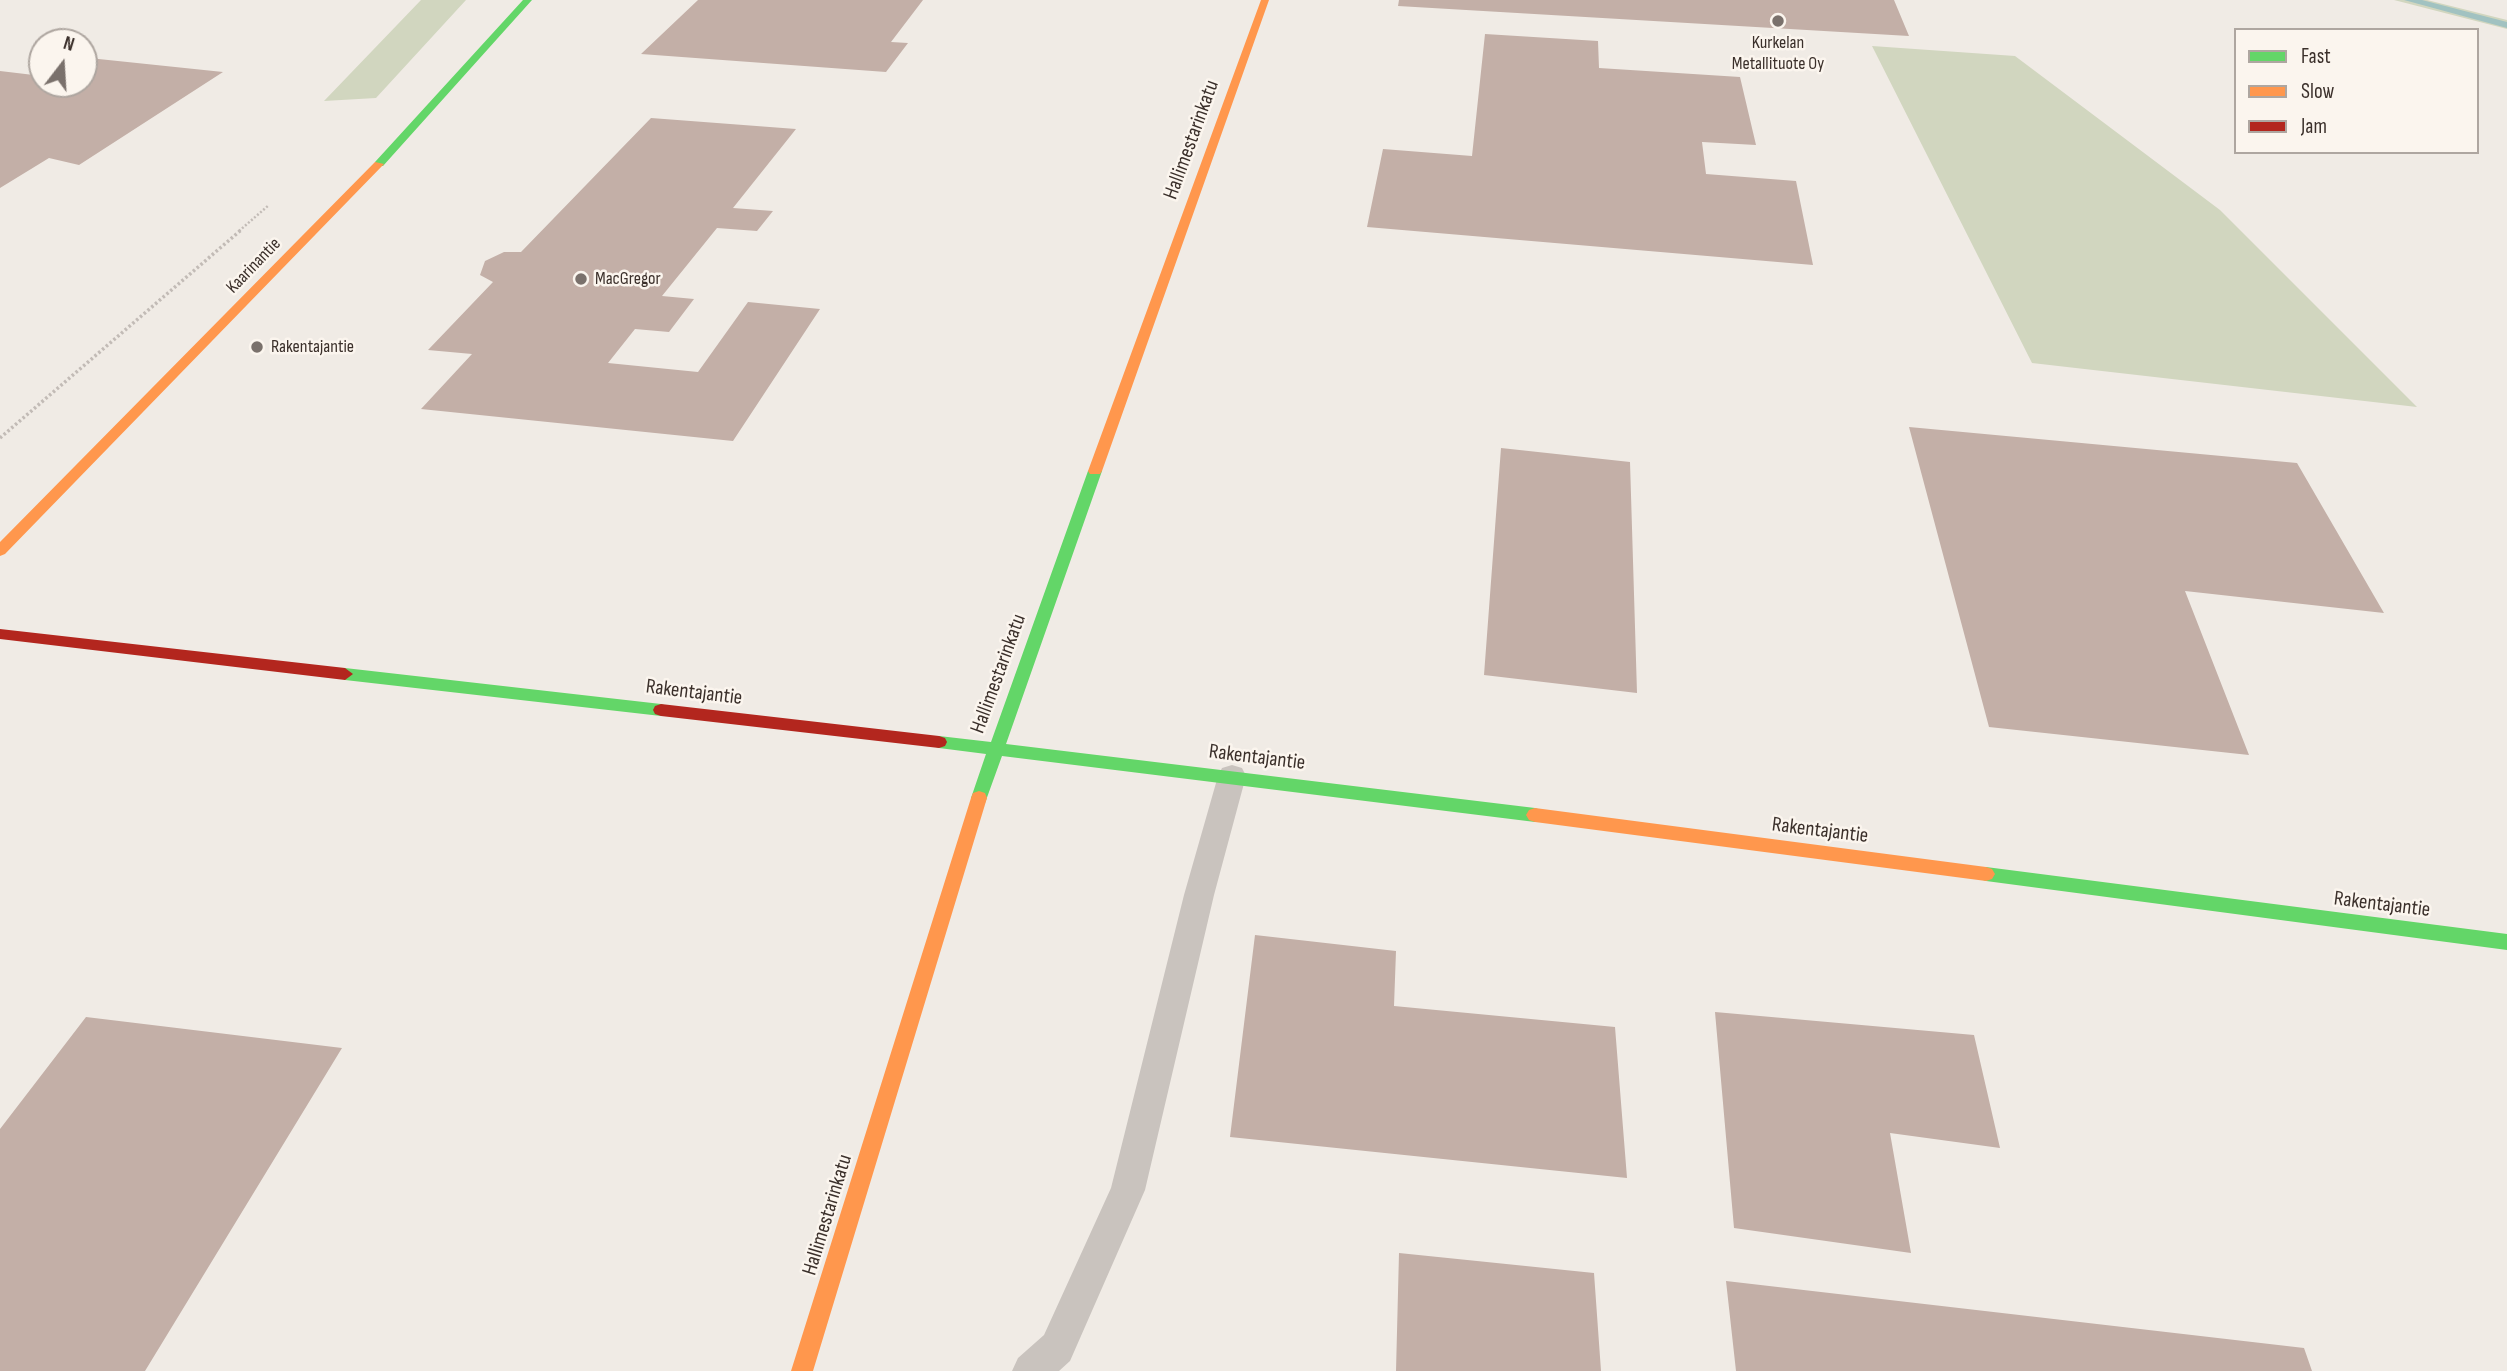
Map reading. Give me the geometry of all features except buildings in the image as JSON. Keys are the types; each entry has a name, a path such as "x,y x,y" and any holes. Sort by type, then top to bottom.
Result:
{"street":[{"name":"Kaarinantie","path":"0,551 365,180 527,0"},
{"name":"Hallimestarinkatu","path":"802,1371 995,749 1265,0"},
{"name":"Rakentajantie","path":"0,634 1232,776 2507,942"}],"lane":[{"path":"1031,1371 1057,1348 1128,1190 1199,895 1232,776"}],"path":[{"path":"0,438 274,201"}],"green space":[{"path":"421,0 466,0 376,98 324,101"},
{"path":"2394,0 2427,0 2507,20 2507,29"},
{"path":"1872,46 2015,56 2220,210 2417,407 2032,363"}],"waterway":[{"path":"2409,0 2507,25"}],"traffic: fast":[{"path":"379,164 528,0"},
{"path":"979,798 1095,471"},
{"path":"345,674 661,710"},
{"path":"939,742 1535,815"},
{"path":"1986,874 2507,942"}],"traffic: slow":[{"path":"1095,471 1265,0"},
{"path":"0,551 379,164"},
{"path":"802,1371 979,798"},
{"path":"1535,815 1986,874"}],"traffic: jam":[{"path":"0,634 345,674"},
{"path":"661,710 939,742"}],"place":[{"name":"Kurkelan Metallituote Oy","path":"1778,21"},
{"name":"MacGregor","path":"581,279"},
{"name":"Rakentajantie","path":"257,347"}]}
